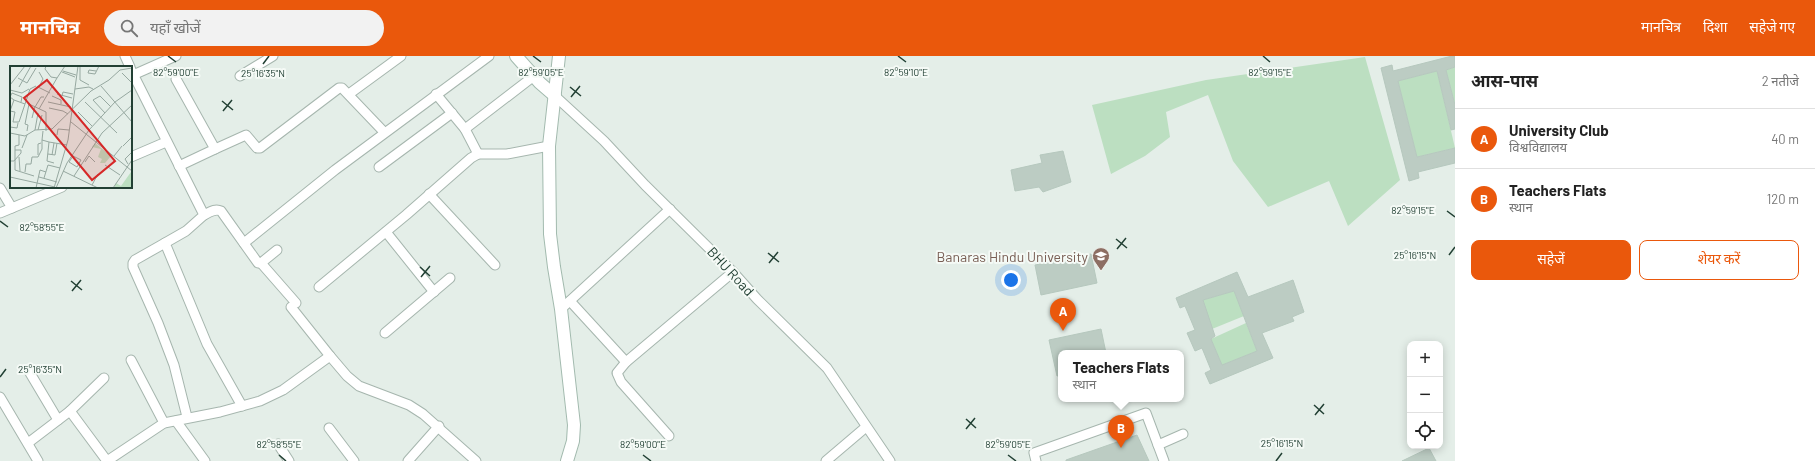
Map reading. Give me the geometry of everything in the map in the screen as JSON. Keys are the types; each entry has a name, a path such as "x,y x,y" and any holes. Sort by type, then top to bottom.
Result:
{"street":[{"path":"125,56 129,66"},
{"path":"132,70 176,56"},
{"path":"240,76 273,56"},
{"path":"349,94 401,56"},
{"path":"244,243 384,132 489,56"},
{"path":"516,56 555,96"},
{"path":"559,56 549,146 550,234 561,309 574,425 573,441 567,461"},
{"path":"132,72 204,215"},
{"path":"465,129 534,76"},
{"path":"176,79 215,149"},
{"path":"179,166 246,135 254,146 260,148 336,89 342,88 384,132"},
{"path":"436,94 465,129 478,154"},
{"name":"BHU Road","path":"555,96 604,141 757,299 827,368 890,461"},
{"path":"379,167 452,113"},
{"path":"132,157 166,142"},
{"path":"319,287 386,232 471,158 478,154 507,154 549,146"},
{"path":"0,188 12,208"},
{"path":"0,213 60,188"},
{"path":"428,194 494,265"},
{"path":"561,309 670,209"},
{"path":"187,417 174,365 158,323 133,267 133,263 135,260 186,231 204,215 213,210 217,210 221,211 256,261 261,263 330,356 347,376 359,386 409,405 439,426 476,461"},
{"path":"386,232 434,292"},
{"path":"165,243 207,344 242,406"},
{"path":"261,263 277,250"},
{"path":"669,436 621,382 617,373 626,362 732,272"},
{"path":"385,333 450,278"},
{"path":"570,301 626,362"},
{"path":"70,411 107,461 164,423 176,422 187,417 260,401 283,390 330,356"},
{"path":"131,360 164,423"},
{"path":"30,373 58,420"},
{"path":"28,443 70,411 104,378"},
{"path":"0,396 38,461"},
{"path":"1036,461 1034,453 1146,413 1164,461"},
{"path":"176,422 205,461"},
{"path":"408,461 439,426"},
{"path":"826,461 866,427"},
{"path":"329,428 354,461"},
{"path":"1158,446 1183,434"},
{"path":"278,444 289,461"}],"green space":[{"path":"1365,57 1400,180 1348,226 1329,181 1268,207 1233,161 1208,95 1166,112 1170,137 1145,156 1111,174 1092,105 1206,80"},
{"path":"1455,67 1455,105 1446,70"},
{"path":"1437,71 1455,148 1417,157 1398,81"},
{"path":"1234,291 1244,316 1212,329 1203,300"},
{"path":"1246,323 1257,351 1222,365 1211,339"}],"building":[{"path":"1455,56 1455,67 1446,70 1455,105 1455,129 1451,130 1437,71 1398,81 1417,157 1455,148 1455,163 1418,172 1419,178 1409,181 1381,68 1392,65 1393,71"},
{"path":"1063,151 1071,182 1043,192 1039,187 1015,191 1011,170 1042,163 1040,155"},
{"path":"1091,254 1097,283 1041,295 1035,265"},
{"path":"1237,272 1248,297 1293,280 1304,312 1292,317 1294,321 1262,333 1273,358 1210,384 1205,373 1211,370 1202,348 1195,351 1187,333 1195,330 1185,306 1180,308 1176,298","holes":["1234,291 1257,351 1222,365 1211,339 1215,336 1203,300"]},
{"path":"1101,329 1105,350 1058,350 1057,376 1049,340"},
{"path":"1137,435 1149,461 1066,461 1066,460"},
{"path":"1430,449 1436,461 1402,461"}],"place":[{"name":"Banaras Hindu University","path":"1101,271"},
{"name":"University Club","path":"1063,331"},
{"name":"Teachers Flats","path":"1121,448"}]}
